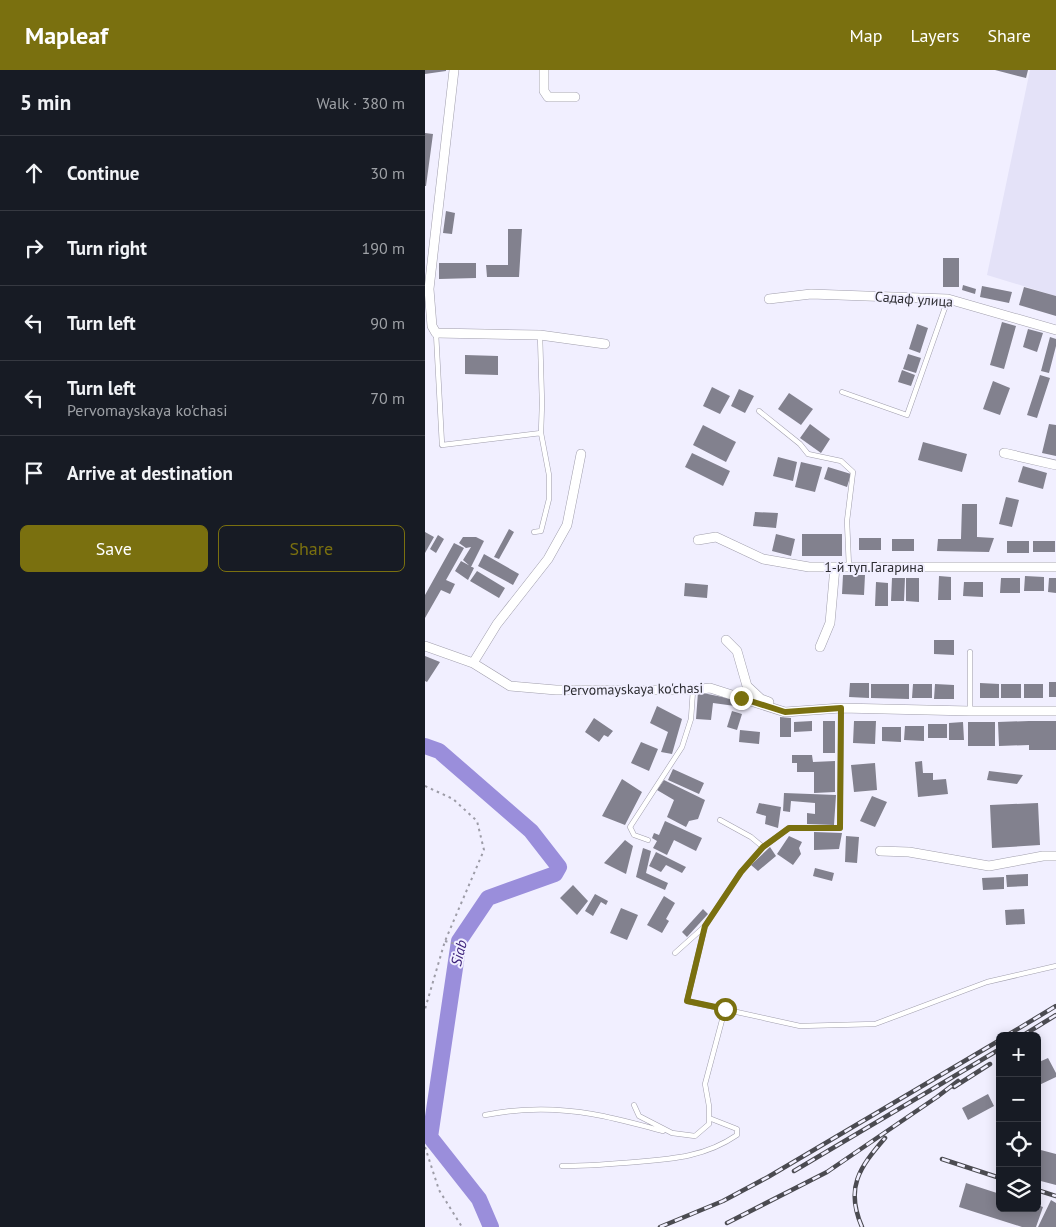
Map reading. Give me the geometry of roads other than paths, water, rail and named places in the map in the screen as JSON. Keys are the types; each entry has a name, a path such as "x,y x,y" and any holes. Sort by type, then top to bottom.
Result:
{"street":[{"path":"454,70 441,169 429,288 432,326 436,333 539,335 605,344"},
{"path":"544,70 544,91 548,97 575,97"},
{"name":"Садаф улица","path":"769,299 811,294 948,299 1056,330"},
{"path":"1004,453 1056,465"},
{"path":"473,663 497,624 548,559 567,525 581,454"},
{"name":"1-й туп.Гагарина","path":"698,540 716,537 763,559 809,567 1056,567"},
{"path":"820,647 830,623 835,567"},
{"path":"726,640 737,651 747,686 761,699 785,707 841,708"},
{"name":"Pervomayskaya ko'chasi","path":"425,646 473,663 509,686 556,690 693,690 711,688 785,712 841,708 1056,711"},
{"path":"880,851 909,852 989,866 1043,856 1056,856"}],"lane":[{"path":"842,392 907,415 948,299"},
{"path":"436,333 442,445 541,433"},
{"path":"534,532 541,531 549,499 549,475 541,433 542,403 539,335"},
{"path":"759,411 801,444 808,454 841,461 853,472 847,521 849,567"},
{"path":"970,652 970,711"},
{"path":"648,840 634,835 631,827 681,747 691,719 693,690"},
{"path":"675,953 705,926 741,872 763,847 789,828 840,828 841,708"},
{"path":"720,820 751,837 763,847"},
{"path":"705,926 687,1001 800,1026 875,1024 987,982 1056,966"},
{"path":"485,1115 505,1111 593,1114 672,1133 695,1136 709,1124 705,1084 725,1009"},
{"path":"634,1105 639,1116 672,1133"},
{"path":"562,1166 594,1166 672,1160 697,1154 730,1140 737,1135 737,1129 726,1123 709,1118"}],"waterway":[{"name":"Siab","path":"425,746 439,751 531,831 559,867 555,874 488,898 459,941 430,1137 479,1199 491,1227"}],"railway":[{"path":"1013,1032 1056,1006"},
{"path":"1028,1032 1056,1015"},
{"path":"660,1227 723,1201 768,1177 996,1042"},
{"path":"794,1171 996,1051"},
{"path":"954,1087 990,1064"},
{"path":"727,1223 827,1172 958,1081"},
{"path":"862,1227 855,1201 857,1179 868,1159 885,1138"},
{"path":"942,1159 996,1177"},
{"path":"1041,1191 1056,1196"}]}
